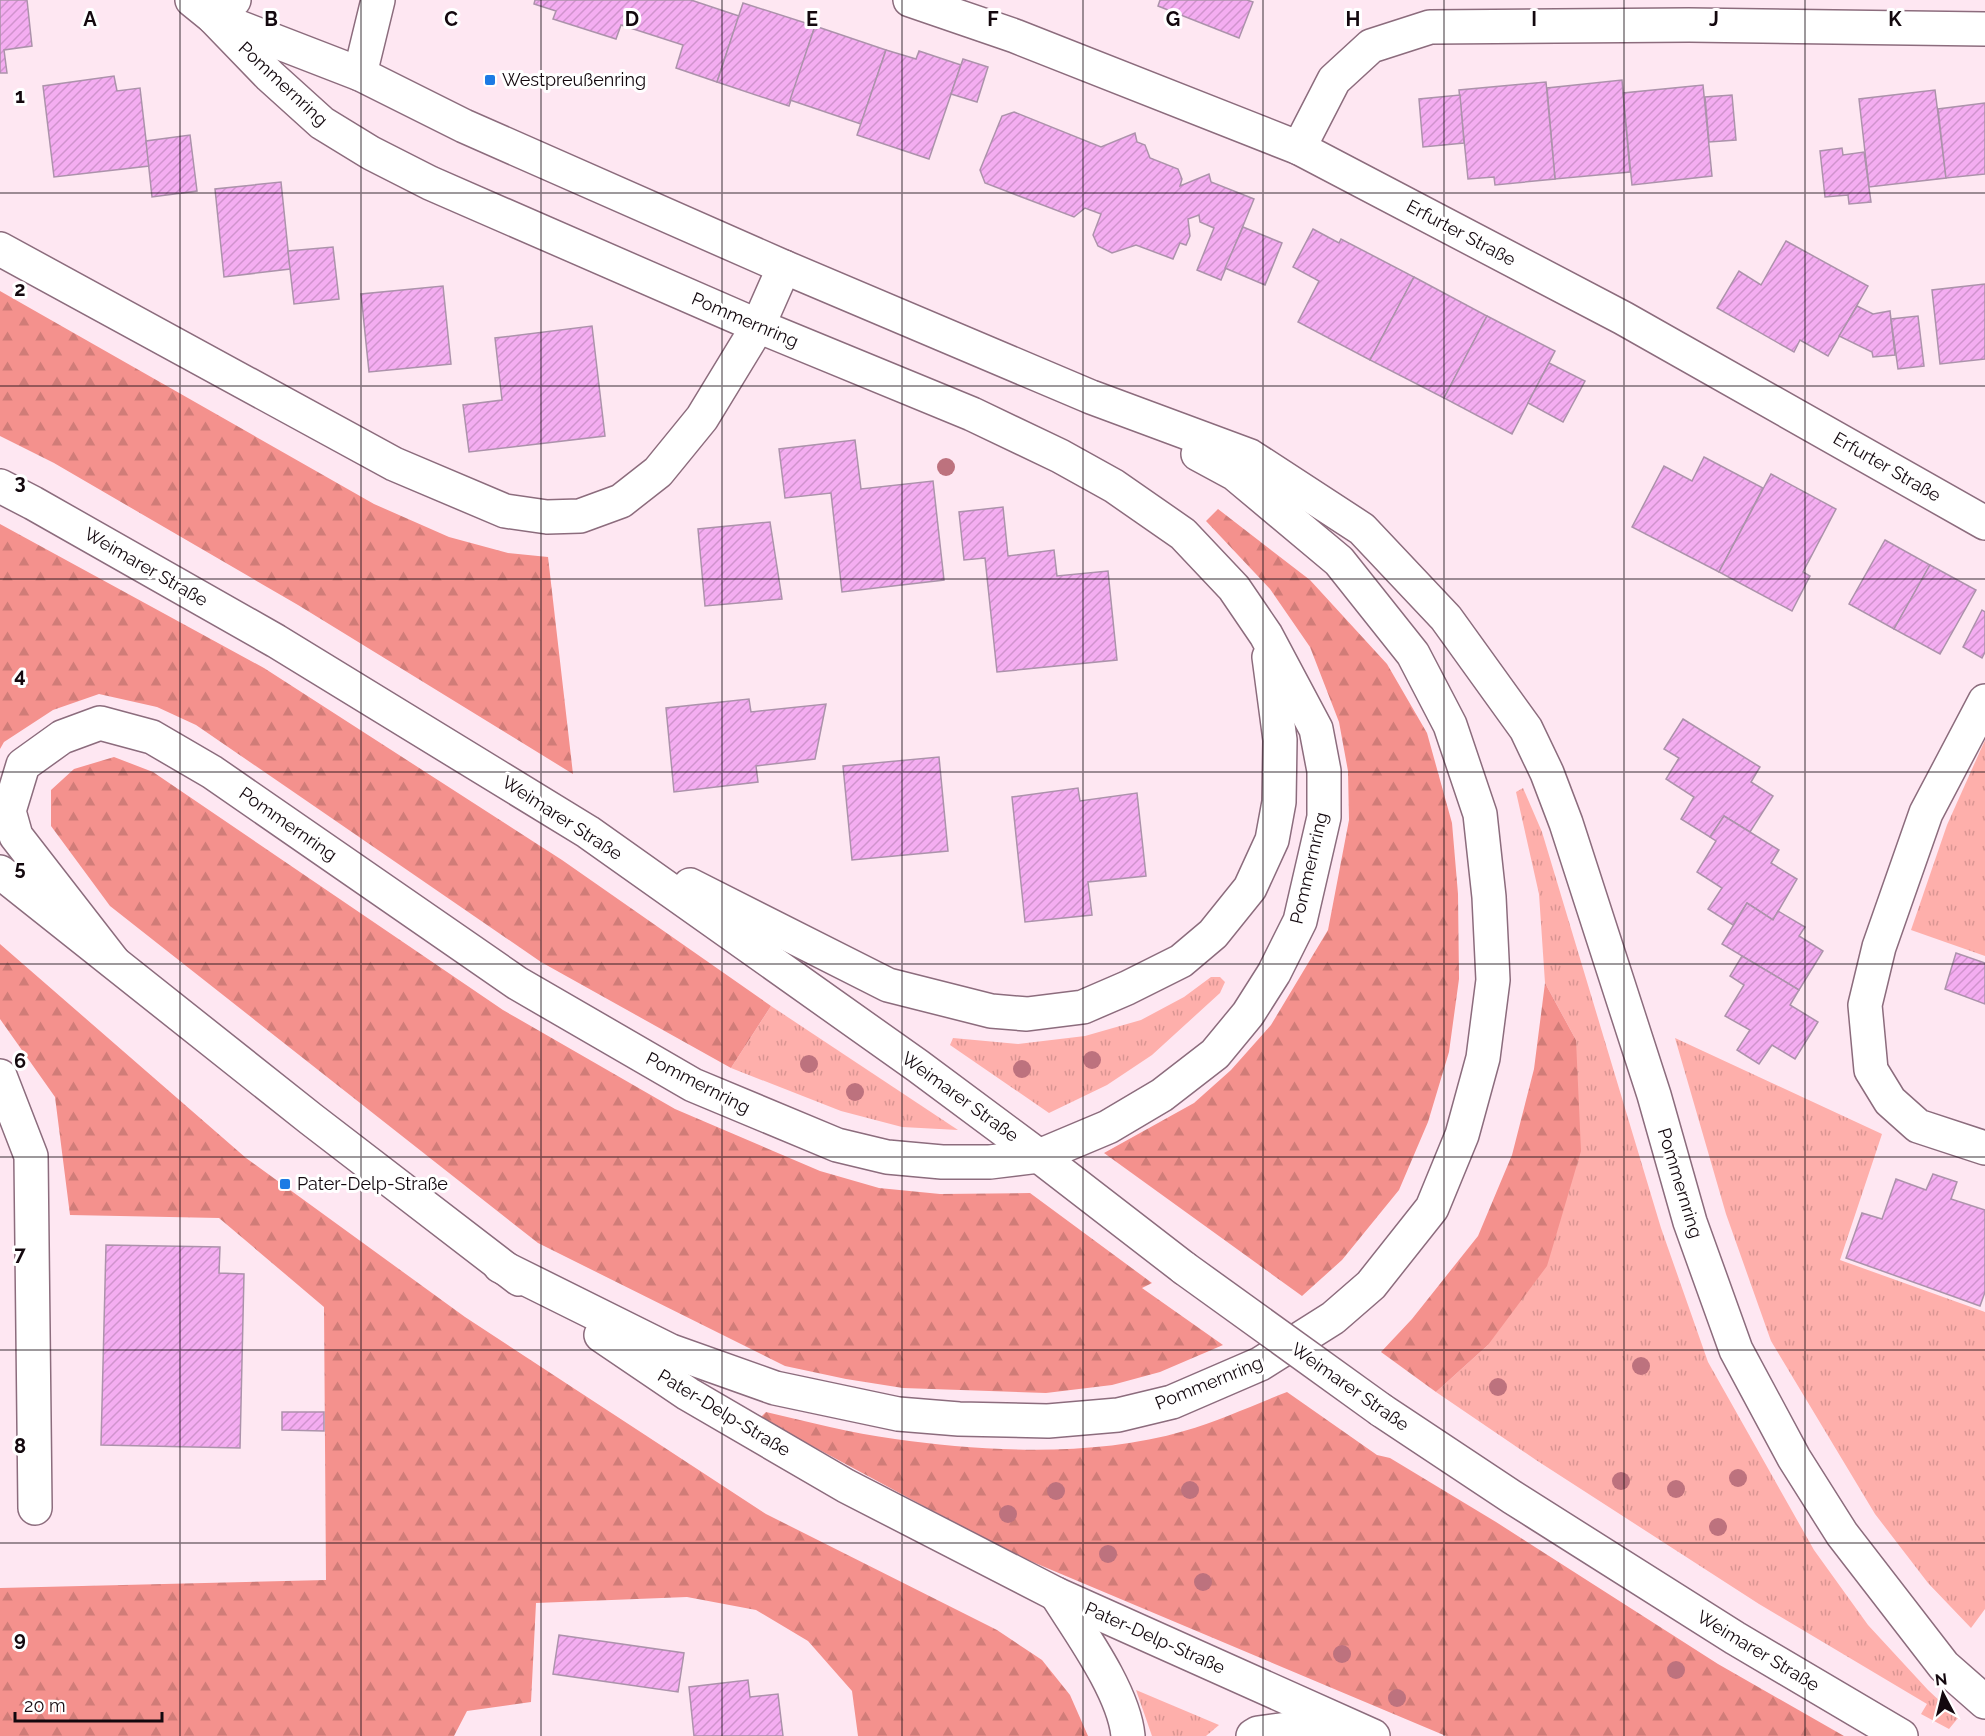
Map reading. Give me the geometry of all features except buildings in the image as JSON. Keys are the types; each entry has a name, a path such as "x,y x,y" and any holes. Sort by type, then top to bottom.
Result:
{"street":[{"path":"360,74 378,0"},
{"name":"Erfurter Straße","path":"910,0 1015,36 1299,148 1623,318 1985,523"},
{"name":"Pommernring","path":"213,6 360,74 474,131 783,267 1091,397 1250,456 1362,530 1446,618 1526,729 1547,773 1566,823 1654,1095 1690,1222 1736,1350 1794,1458 1842,1534 1944,1666 1985,1702"},
{"name":"Pommernring","path":"113,961 16,836 9,811 23,765 62,737 100,723 152,737 212,772 518,983 693,1085 837,1145 887,1157 942,1162 990,1162 1039,1156 1108,1127 1162,1095 1215,1054 1248,1014 1274,973 1300,921 1324,817 1324,771 1316,729 1266,635 1234,588 1183,534 1114,486 1060,456 972,414 758,326 430,183 371,153 321,123 270,76 213,6"},
{"path":"1299,148 1334,80 1371,46 1430,27 1689,25 1985,29"},
{"path":"0,249 394,464 505,511 547,517 580,516 621,501 658,472 702,418 758,326 783,267"},
{"name":"Pommernring","path":"500,1266 671,1351 775,1388 898,1414 959,1419 1048,1421 1118,1415 1172,1402 1260,1364 1333,1318 1371,1285 1432,1208 1462,1136 1483,1059 1492,980 1489,897 1480,814 1450,725 1413,654 1339,561 1235,474 1091,397"},
{"name":"Weimarer Straße","path":"0,486 33,502 276,641 588,832 918,1066 1184,1268 1381,1410 1512,1497 1735,1638 1901,1736"},
{"name":"Pommernring","path":"588,832 888,985 991,1011 1027,1014 1083,1007 1181,961 1214,934 1250,888 1272,840 1279,802 1280,740 1266,635"},
{"path":"1985,700 1926,813 1879,947 1865,1005 1871,1070 1890,1101 1918,1126 1985,1148"},
{"name":"Pater-Delp-Straße","path":"0,872 500,1266 688,1394 846,1486 1056,1594 1373,1736"},
{"path":"0,1076 32,1156 35,1508"},
{"path":"1056,1594 1102,1668 1127,1720 1128,1736"},
{"path":"1253,1736 1291,1728 1340,1722"}],"green space":[{"path":"0,291 374,504 449,537 508,553 548,557 573,774 298,605 54,463 0,436"},
{"path":"1218,509 1310,580 1387,664 1427,733 1452,823 1458,894 1459,979 1449,1052 1428,1122 1399,1190 1342,1260 1302,1296 1104,1153 1194,1103 1231,1070 1271,1025 1328,930 1349,820 1348,771 1339,722 1310,647 1270,589 1206,521"},
{"path":"0,524 264,668 562,860 771,1006 731,1068 541,962 196,725 157,707 99,694 53,710 4,742 0,749"},
{"path":"1985,740 1985,956 1911,930 1947,825"},
{"path":"114,757 153,772 503,1010 675,1109 820,1171 879,1188 940,1194 1030,1193 1152,1283 1142,1288 1223,1345 1160,1372 1112,1385 1046,1393 903,1388 785,1366 538,1243 110,906 51,826 51,790 74,769"},
{"path":"1523,788 1542,832 1661,1228 1708,1362 1814,1550 1868,1625 1928,1690 1958,1718 1949,1729 1921,1714 1927,1704 1759,1604 1536,1460 1436,1392 1488,1345 1576,1040 1545,983 1539,894 1516,792"},
{"path":"0,944 246,1158 465,1317 766,1514 997,1630 1042,1660 1070,1695 1088,1736 858,1736 852,1691 808,1641 756,1610 687,1597 536,1603 531,1702 467,1711 454,1736 0,1736 0,1588 326,1580 324,1307 219,1218 70,1215 55,1097 0,1019"},
{"path":"1211,977 1220,977 1225,982 1220,993 1152,1055 1107,1085 1049,1113 950,1045 953,1038 1018,1044 1085,1036 1141,1020 1184,997"},
{"path":"1545,983 1576,1040 1581,1151 1547,1266 1488,1345 1436,1392 1381,1352 1412,1319 1478,1236 1512,1155 1534,1069"},
{"path":"771,1006 958,1130 902,1127 841,1111 731,1068"},
{"path":"1675,1038 1882,1134 1840,1260 1985,1312 1985,1609 1971,1628 1928,1583 1875,1514 1771,1341 1726,1214"},
{"path":"1287,1392 1377,1455 1390,1458 1496,1522 1718,1664 1844,1736 1446,1736 1011,1553 760,1418 766,1412 862,1434 895,1439 966,1447 1041,1450 1115,1445 1184,1431"},
{"path":"1136,1690 1219,1725 1206,1736 1152,1736"}],"place":[{"name":"Westpreußenring","path":"490,80"},
{"name":"Pater-Delp-Straße","path":"285,1184"}]}
